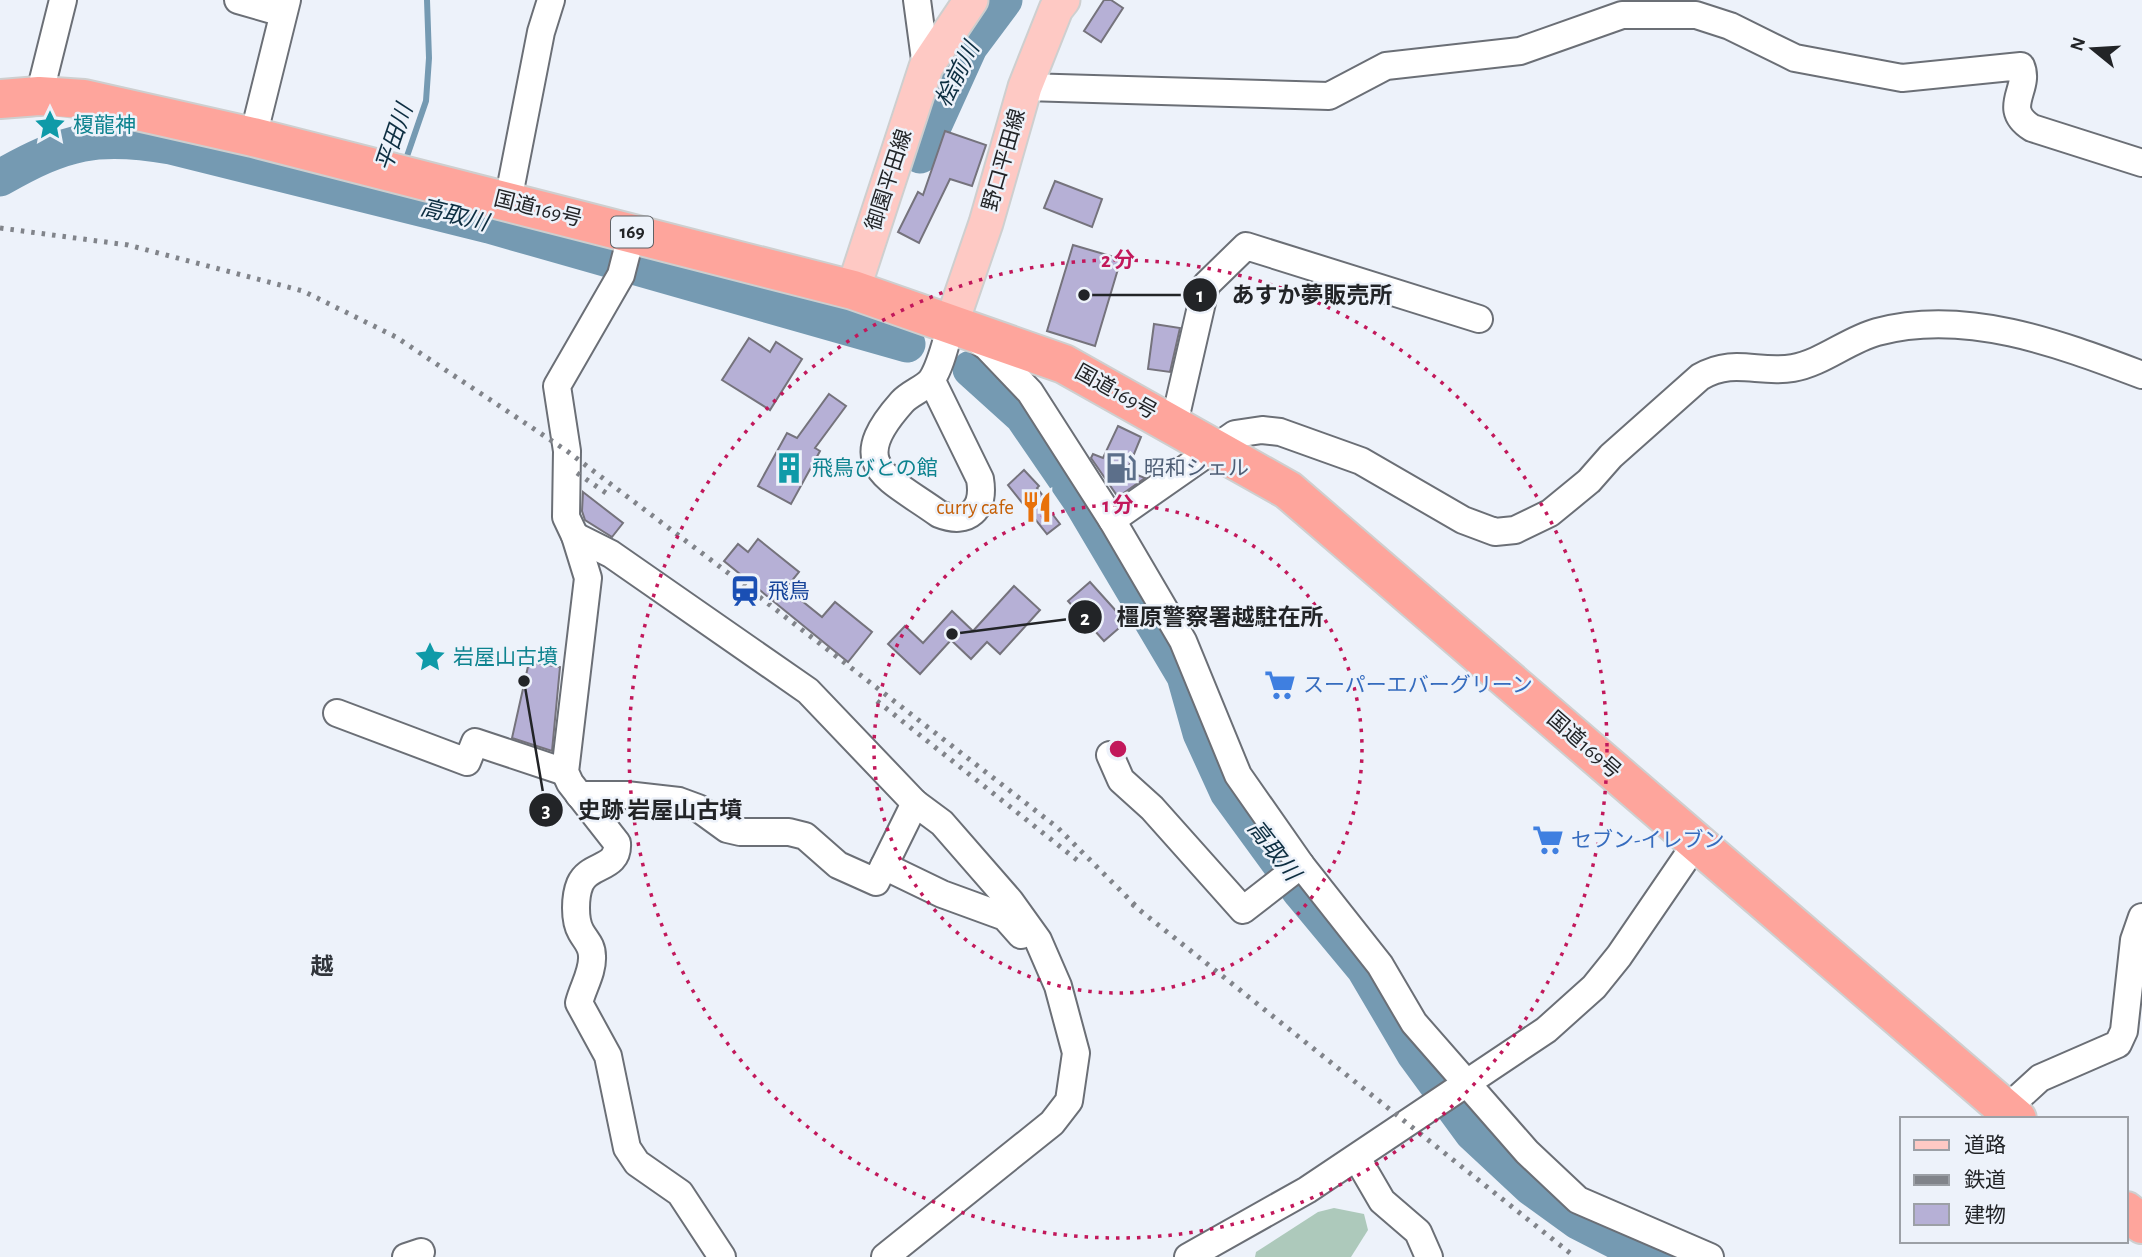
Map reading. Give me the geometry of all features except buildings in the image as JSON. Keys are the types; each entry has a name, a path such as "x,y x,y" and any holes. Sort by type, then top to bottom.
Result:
{"highway":[{"name":"国道169号","path":"0,99 39,96 113,104 253,137 853,290 952,322 1064,363 1289,490 2011,1114"},
{"path":"2128,1212 2142,1224"}],"main road":[{"name":"御園平田線","path":"853,290 926,67 971,0"},
{"name":"野口平田線","path":"952,322 986,223 1025,88 1056,9 1063,0"}],"street":[{"path":"39,96 63,0"},
{"path":"238,0 285,7 253,137"},
{"path":"508,201 541,32 551,0"},
{"path":"917,0 926,67"},
{"path":"1025,88 1329,96 1386,66 1520,51 1622,15 1696,15 1730,26 1795,58 1902,78 2021,66 2023,72 2016,107 2021,121 2032,128 2142,163"},
{"path":"632,232 621,275 557,386 567,451 566,517 586,569 588,590 565,772 579,795 617,843 618,853 614,861 588,874 581,881 578,891 577,922 591,944 593,957 579,1003 608,1056 627,1148 637,1163 680,1194 722,1257"},
{"path":"1174,424 1206,285 1246,246 1479,319"},
{"path":"932,381 980,479 983,493 978,506 960,520 939,514 878,470 873,457 880,433 902,402 932,381 952,322 987,346 1030,392 1112,520 1183,642 1238,775 1292,872 1380,965 1453,1091 1527,1152 1578,1200 1710,1257"},
{"path":"1112,520 1235,434 1248,430 1280,432 1361,461 1463,520 1495,531 1515,530 1550,513 1589,481 1611,456 1700,377 1716,367 1794,368 1856,339 1913,326 1968,327 2018,333 2142,375"},
{"path":"575,536 611,554 808,691 915,803 942,823 1010,901 1038,940 1058,986 1076,1053 1069,1101 1052,1123 885,1257"},
{"path":"337,713 467,762 475,742 565,772"},
{"path":"1110,755 1121,780 1152,808 1243,910 1292,872"},
{"path":"579,795 626,795 679,801 698,808 727,829 740,832 789,832 804,836 838,865 876,882 915,803"},
{"path":"1188,1257 1274,1211 1546,1030 1594,987 1697,842"},
{"path":"884,866 942,894 1005,916 1026,941 1038,940"},
{"path":"2011,1114 2040,1078 2104,1053 2118,1044 2124,1031 2134,940 2142,917"},
{"path":"1357,1158 1382,1201 1418,1232 1429,1257"}],"green space":[{"path":"1334,1208 1364,1214 1368,1230 1351,1257 1255,1257 1256,1252 1318,1212"}],"waterway":[{"name":"平田川","path":"405,162 426,101 429,58 427,0"},
{"name":"桧前川","path":"920,155 969,47 1004,0"},
{"name":"高取川","path":"0,178 44,156 82,143 122,140 171,146 489,225 907,344"},
{"name":"平田川","path":"391,202 397,186"},
{"name":"高取川","path":"971,369 1023,416 1080,499 1185,676 1201,733 1228,792 1301,892 1365,969 1415,1054 1473,1133 1531,1187 1578,1221 1617,1241 1663,1257"}],"railway":[{"path":"0,228 128,245 303,291 396,337 567,451 748,588 1058,828 1140,910"},
{"path":"577,473 609,495"},
{"path":"877,701 1082,864"},
{"path":"1132,904 1575,1257"}],"place":[{"name":"榎龍神","path":"50,125"},
{"name":"あすか夢販売所","path":"1084,295"},
{"name":"飛鳥びとの館","path":"789,468"},
{"name":"昭和シェル","path":"1121,468"},
{"name":"curry cafe","path":"1037,507"},
{"name":"飛鳥","path":"745,591"},
{"name":"橿原警察署越駐在所","path":"952,634"},
{"name":"岩屋山古墳","path":"430,657"},
{"name":"史跡 岩屋山古墳","path":"524,681"},
{"name":"スーパーエバーグリーン","path":"1280,685"},
{"name":"セブン-イレブン","path":"1548,840"}],"district":[{"name":"越","path":"322,967"}]}
